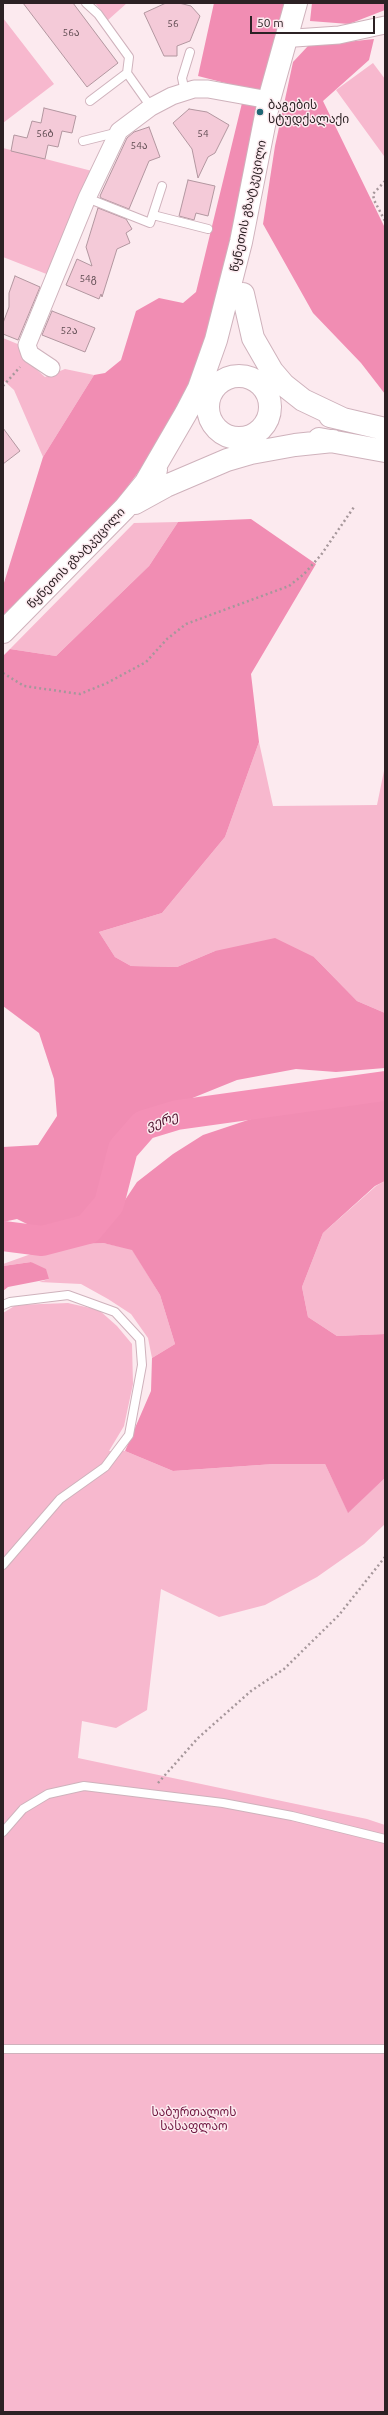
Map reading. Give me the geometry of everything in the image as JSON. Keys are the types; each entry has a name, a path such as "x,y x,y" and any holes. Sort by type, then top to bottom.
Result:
{"main road":[{"name":"წყნეთის გზატკეცილი","path":"224,315 242,242 269,100 286,36 292,6"},
{"path":"156,484 188,468 245,435 261,429 268,416 270,410 242,341 242,242"},
{"path":"243,294 254,338 272,372 284,385 303,400 343,419"},
{"path":"224,315 210,417 214,425 226,435 333,441 380,450"},
{"path":"156,484 198,388 224,315"},
{"path":"156,484 174,451 213,394 230,377 238,376 300,408 385,429"},
{"path":"156,484 251,453 295,444 333,441"},
{"name":"წყნეთის გზატკეცილი","path":"3,632 125,508 156,484"}],"street":[{"path":"286,36 295,38 339,35 385,25"},
{"path":"51,368 30,354 27,345 87,198 119,132 128,123 151,107 185,92 208,89 269,100"}],"lane":[{"path":"86,3 98,14 129,57 127,73 151,107"},
{"path":"185,92 182,78 190,52"},
{"path":"90,101 127,73"},
{"path":"83,141 119,132"},
{"path":"87,198 150,223 162,186"},
{"path":"152,215 208,229"},
{"path":"3,1306 10,1302 68,1295 115,1312 140,1339 142,1365 129,1435 105,1467 60,1499 3,1565"},
{"path":"3,1832 23,1809 48,1794 84,1786 149,1792 292,1816 385,1839"},
{"path":"3,2049 385,2049"}],"path":[{"path":"385,181 373,194 374,200 385,221"},
{"path":"3,386 12,378 30,354"},
{"path":"3,674 24,686 80,694 107,683 146,662 167,640 186,624 289,586 304,574 321,555 354,507"},
{"path":"149,1792 198,1738 251,1692 284,1669 339,1616 385,1557"}],"green space":[{"path":"95,3 127,3 108,20"},
{"path":"3,18 54,84 3,123"},
{"path":"373,63 385,79 384,156 336,90"},
{"path":"3,148 92,171 49,275 3,257"},
{"path":"3,338 20,345 26,360 45,377 65,369 94,375 43,457 14,390 3,380"},
{"path":"178,522 149,566 56,656 10,649 134,523"},
{"path":"259,742 273,806 377,805 385,766 385,1013 357,1001 314,957 215,951 177,967 131,966 115,957 99,932 162,913 225,837"},
{"path":"385,1181 385,1334 337,1336 308,1317 302,1287 323,1233 376,1186"},
{"path":"103,1243 132,1249 160,1295 175,1344 152,1358 148,1338 131,1314 108,1299 81,1284 39,1282 49,1279 31,1262 3,1266 3,1264 45,1249 71,1244"},
{"name":"საბურთალოს სასაფლაო","path":"68,1303 99,1310 117,1326 132,1344 133,1384 124,1426 109,1451 125,1451 173,1471 274,1464 325,1464 348,1512 385,1478 385,1524 364,1544 317,1577 265,1605 219,1617 161,1589 147,1710 116,1728 82,1721 78,1758 367,1819 385,1825 385,2412 3,2412 3,1313 16,1305"}],"shaded area":[{"path":"214,3 287,3 264,93 198,76"},
{"path":"312,3 385,3 385,10 349,24 310,21"},
{"path":"374,39 369,60 323,101 385,228 385,394 361,363 313,313 263,224 275,146 293,62 308,46"},
{"path":"242,103 261,107 212,330 189,390 143,466 107,514 3,621 3,586 43,457 94,375 105,373 121,360 136,311 159,298 183,303 196,292"},
{"path":"251,519 316,564 251,674 259,742 225,837 162,913 99,932 115,957 131,966 177,967 215,951 275,938 314,957 357,1001 385,1013 385,1068 336,1072 296,1069 237,1080 138,1120 122,1145 102,1202 79,1222 37,1229 17,1219 3,1222 3,1147 38,1145 57,1116 54,1079 39,1033 3,1006 3,656 10,649 56,656 149,566 178,522"},
{"path":"385,1098 385,1181 375,1186 323,1233 302,1287 308,1317 337,1336 385,1334 385,1478 348,1513 325,1464 274,1464 173,1471 125,1451 151,1391 152,1358 175,1344 160,1295 132,1250 103,1243 80,1244 111,1221 137,1182 173,1154 203,1135 275,1111 319,1101"},
{"path":"31,1262 46,1269 49,1279 8,1287 3,1291 3,1266"}],"building":[{"path":"23,3 73,3 118,63 87,87"},
{"path":"166,3 179,3 191,6 200,16 190,41 177,46 177,56 164,56 144,13"},
{"path":"44,108 76,116 72,133 62,131 58,147 48,145 45,159 11,151 14,135 27,138 32,121 41,123"},
{"path":"189,109 207,112 229,125 215,153 208,157 198,178 192,149 173,123"},
{"path":"149,127 160,157 149,161 129,209 101,198 100,196 127,138 134,132"},
{"path":"188,180 215,186 208,216 196,213 194,220 179,216"},
{"path":"98,208 126,219 132,229 126,233 130,243 117,249 102,297 101,294 99,299 66,285 77,259 92,266 86,247"},
{"path":"15,276 40,287 18,340 3,334 3,323 9,307 9,293"},
{"path":"52,311 95,328 85,352 42,335"},
{"path":"3,428 20,451 3,464"}],"waterway":[{"name":"ვერე","path":"3,1236 42,1241 88,1229 109,1204 123,1149 144,1125 177,1115 385,1086"}],"place":[{"name":"ბაგების სტუდქალაქი","path":"260,112"}]}
